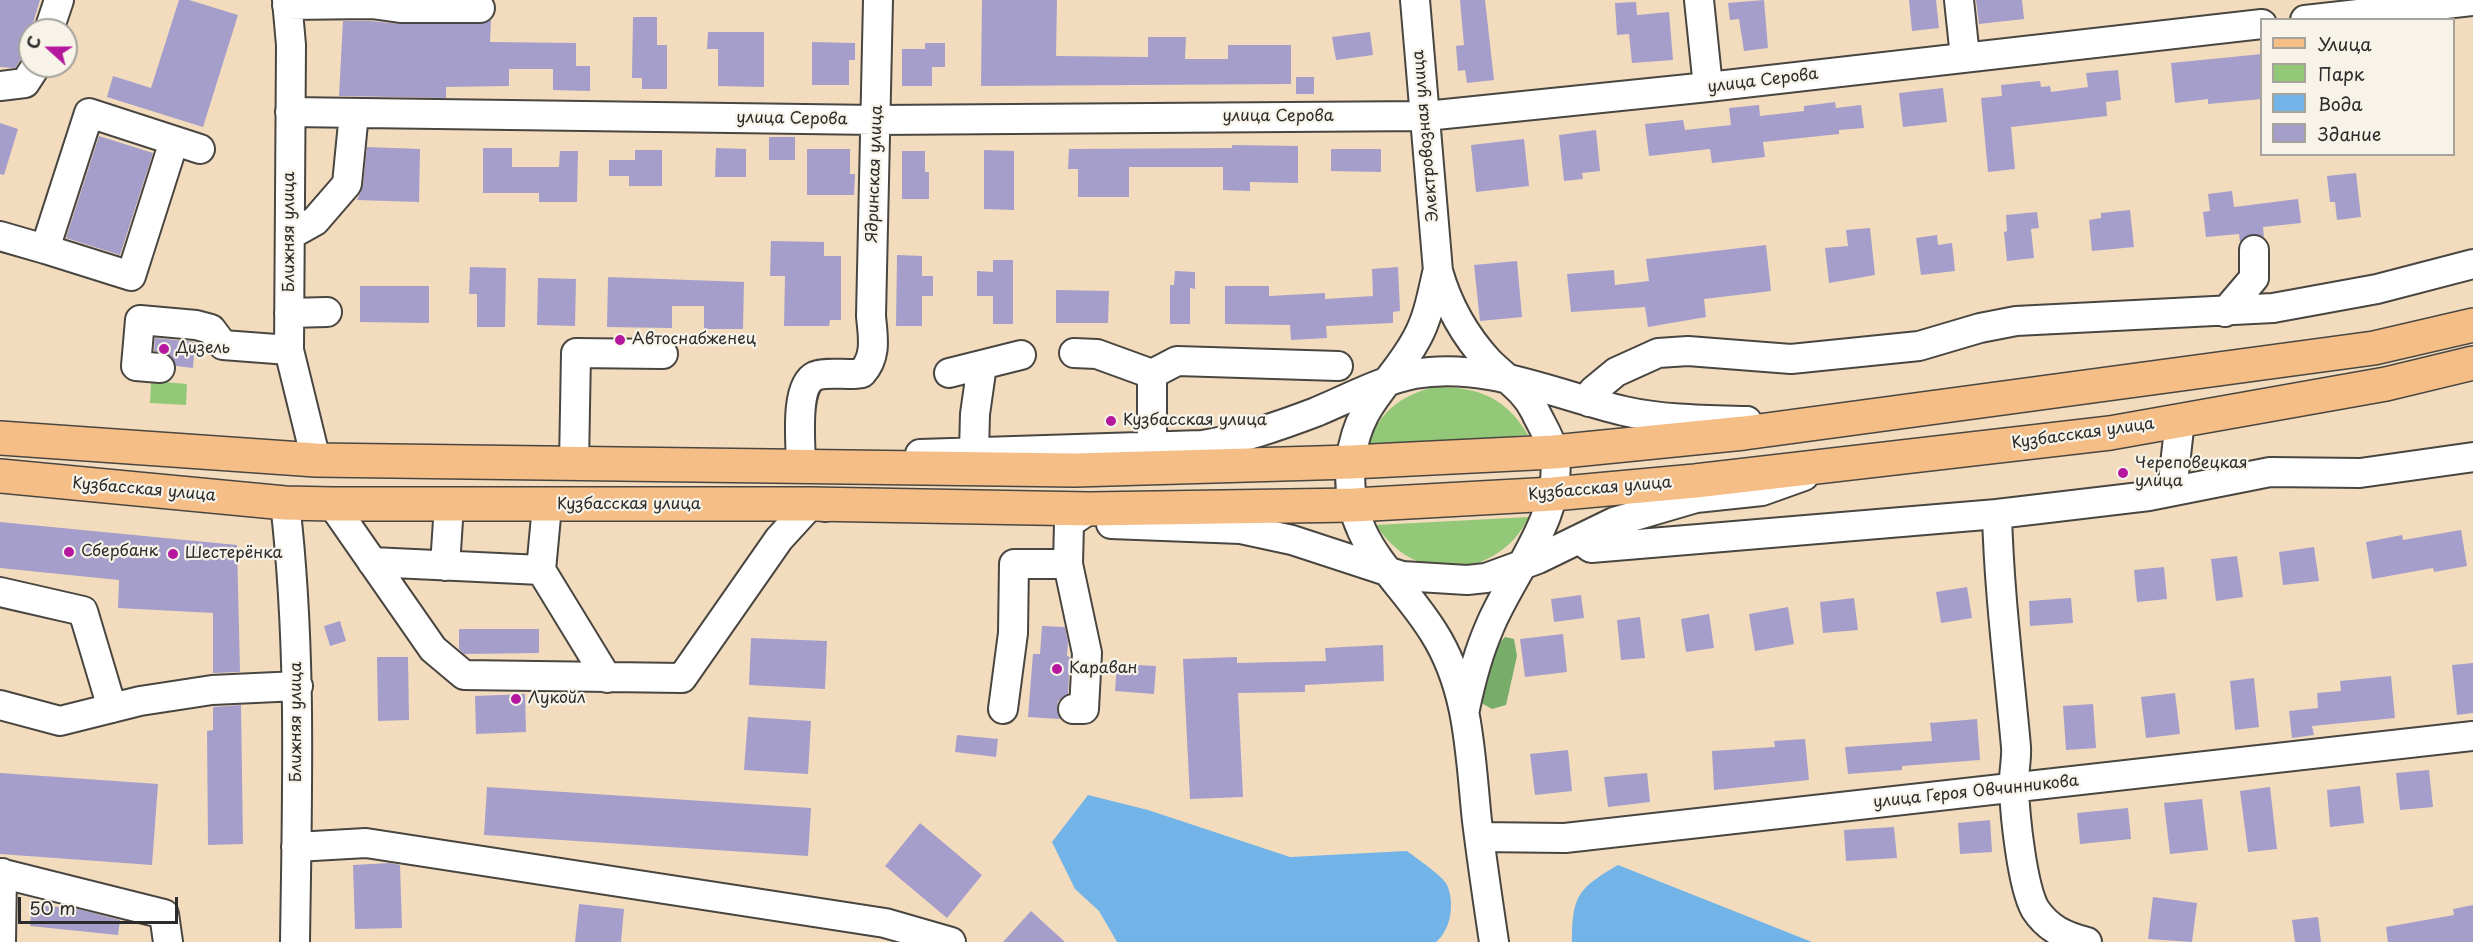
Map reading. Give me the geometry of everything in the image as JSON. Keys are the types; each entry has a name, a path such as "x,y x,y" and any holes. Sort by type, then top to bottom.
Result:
{"main road":[{"path":"0,438 316,460 1075,470 1351,462 1554,452 1836,422 2374,348 2473,325"},
{"name":"Кузбасская улица","path":"0,476 285,503 547,506 811,504 1080,516 1354,505 1553,494 2110,433 2386,384 2473,363"}],"street":[{"path":"53,18 59,0"},
{"name":"Ядринская улица","path":"809,466 801,398 807,383 816,376 862,373 871,363 874,349 871,316 878,0"},
{"name":"Электровозная улица","path":"1415,0 1437,271"},
{"path":"1699,0 1708,87"},
{"path":"1959,0 1965,57"},
{"path":"2323,18 2473,1"},
{"path":"287,3 372,4 400,8 480,8"},
{"name":"Ближняя улица","path":"287,3 291,45 289,350 316,460"},
{"name":"улица Серова","path":"290,112 877,120 1426,116 1708,87 2260,24"},
{"path":"0,86 25,83 28,78"},
{"path":"0,236 130,276 187,145 88,113 45,249"},
{"path":"290,235 315,221 347,184 354,113"},
{"path":"2225,312 2254,278 2254,250"},
{"path":"1590,402 1593,391 1616,372 1658,353 1688,351 1791,359 1919,346 1980,328 2016,321 2273,308 2377,289 2473,264"},
{"path":"1437,271 1446,299 1462,328 1491,363 1532,405 1554,452 1553,494 1541,528 1490,624 1472,672 1466,709"},
{"path":"1437,271 1429,312 1417,338 1386,385 1366,406 1355,433 1351,462 1354,505 1364,538 1374,556 1434,632 1449,660 1466,709 1479,837 1494,942"},
{"path":"289,313 327,312"},
{"path":"160,368 136,366 140,320 211,329 223,345 289,350"},
{"path":"574,464 576,353 663,354"},
{"path":"1074,353 1097,354 1152,374 1177,361 1338,366"},
{"path":"949,373 1021,355"},
{"path":"974,451 975,414 982,365"},
{"path":"809,466 897,455 1203,445 1237,440 1317,411 1352,395 1413,375 1444,372 1487,374 1627,411 1702,420 1836,422"},
{"path":"1152,374 1152,447"},
{"path":"2172,491 2180,420"},
{"path":"1580,540 1591,548 1997,514 2172,491 2270,472 2360,473 2473,457"},
{"path":"1073,709 1084,709 1087,653 1068,564 1080,516 1241,529 1292,540 1388,572 1419,579 1467,580 1520,567 1614,522 1696,498 1762,491 1837,464"},
{"name":"Ближняя улица","path":"285,503 291,553 298,686 295,942"},
{"path":"332,504 433,649 464,675 607,678 682,678 779,539 811,504"},
{"path":"446,566 449,505"},
{"path":"547,506 541,570 607,678"},
{"path":"1997,514 1999,567 2016,750 2014,787 2026,885 2034,907 2047,924 2063,935 2087,942"},
{"path":"372,562 541,570"},
{"path":"1004,709 1013,633 1014,564 1068,564"},
{"path":"0,592 83,611 112,708"},
{"path":"0,705 60,721 140,701 212,690 298,686"},
{"name":"улица Героя Овчинникова","path":"1479,837 1565,838 2473,736"},
{"path":"296,847 366,843 435,853 885,923 951,942"},
{"path":"1,942 1,873 164,914 168,942"}],"green space":[{"path":"151,381 187,384 186,405 150,403"},
{"path":"1434,387 1463,389 1488,396 1510,411 1528,435 1367,448 1377,425 1392,408 1410,395"},
{"path":"1529,517 1514,540 1490,558 1472,565 1454,568 1436,567 1419,562 1388,541 1376,525"},
{"path":"1505,637 1514,639 1517,656 1506,705 1492,709 1483,704 1480,697 1493,649"}],"water":[{"path":"1088,795 1148,810 1290,857 1407,851 1445,881 1451,900 1448,923 1436,942 1117,942 1099,911 1075,889 1052,842"},
{"path":"1618,865 1812,942 1572,942 1574,913 1580,894 1594,880"}],"building":[{"path":"0,0 40,0 35,18 18,18 18,64 15,68 0,67"},
{"path":"179,0 189,0 238,15 203,127 107,97 113,76 151,88"},
{"path":"982,0 1057,0 1056,56 1148,57 1148,37 1186,37 1185,59 1228,59 1228,45 1291,45 1291,84 981,86"},
{"path":"1460,0 1485,0 1494,80 1467,83 1465,70 1458,71 1456,46 1464,45"},
{"path":"1764,0 1768,48 1744,51 1739,19 1730,20 1728,3"},
{"path":"1909,0 1936,0 1939,28 1912,31"},
{"path":"1976,0 2022,0 2024,19 1979,24"},
{"path":"1636,2 1637,15 1669,12 1673,60 1632,63 1629,34 1617,35 1615,3"},
{"path":"633,17 657,17 657,45 667,45 667,89 642,89 642,78 632,78"},
{"path":"491,20 490,42 576,43 576,66 590,66 590,91 553,90 553,69 509,69 509,86 446,87 446,98 339,96 343,21 480,24"},
{"path":"708,32 764,32 764,87 718,86 718,49 707,49"},
{"path":"1370,32 1373,55 1336,60 1332,37"},
{"path":"812,42 855,43 855,60 849,60 849,85 812,85"},
{"path":"925,43 945,43 945,67 932,67 932,86 902,86 902,49 925,49"},
{"path":"2260,54 2260,99 2208,104 2208,99 2175,103 2171,63"},
{"path":"2118,70 2121,100 2106,102 2107,116 2011,127 2015,169 1988,172 1981,98 2002,96 2001,85 2040,81 2041,87 2050,86 2051,92 2088,87 2086,73"},
{"path":"1296,77 1314,77 1314,94 1296,94"},
{"path":"1943,88 1947,122 1903,127 1899,93"},
{"path":"1835,102 1836,108 1861,105 1864,128 1839,130 1839,134 1763,142 1765,157 1712,163 1710,149 1649,156 1645,124 1683,120 1685,130 1731,125 1729,108 1759,105 1760,116 1804,111 1804,106"},
{"path":"0,123 18,129 4,175 0,174"},
{"path":"1596,130 1600,171 1582,173 1583,179 1564,181 1559,135"},
{"path":"99,136 153,153 120,255 66,238"},
{"path":"769,137 795,137 795,160 769,160"},
{"path":"1524,139 1529,186 1476,192 1471,145"},
{"path":"1232,145 1298,146 1298,183 1250,182 1250,191 1223,190 1223,167 1129,167 1129,197 1078,197 1078,169 1068,169 1069,149 1232,148"},
{"path":"367,147 420,149 419,202 357,200 363,186"},
{"path":"483,148 512,148 512,167 559,167 560,151 578,151 577,202 539,202 539,193 483,193"},
{"path":"716,148 746,149 746,177 715,177"},
{"path":"807,149 850,149 850,174 855,174 854,195 807,195"},
{"path":"1331,149 1381,149 1381,172 1331,171"},
{"path":"635,150 662,150 662,186 629,186 629,176 609,176 609,160 635,160"},
{"path":"984,150 1014,151 1014,210 984,209"},
{"path":"902,151 925,151 925,172 929,172 929,199 902,199"},
{"path":"2356,173 2361,217 2337,220 2335,202 2330,202 2327,176"},
{"path":"2232,191 2234,207 2298,199 2301,223 2263,227 2264,237 2253,234 2240,242 2239,234 2206,237 2203,212 2210,211 2208,194"},
{"path":"2130,210 2134,247 2092,251 2089,220 2101,218 2101,213"},
{"path":"2037,212 2039,228 2031,229 2034,258 2007,261 2004,232 2007,231 2006,215"},
{"path":"1870,228 1875,275 1829,283 1825,248 1848,246 1846,230"},
{"path":"1937,235 1938,245 1952,243 1955,271 1921,275 1916,238"},
{"path":"771,241 824,242 824,256 841,256 841,320 830,320 829,326 784,326 785,276 770,276"},
{"path":"1766,245 1771,291 1704,299 1706,317 1648,327 1645,307 1571,312 1567,274 1614,270 1615,285 1649,281 1646,259"},
{"path":"897,255 922,256 922,276 933,276 933,296 922,296 922,326 896,326"},
{"path":"993,260 1013,260 1013,324 993,324 993,296 977,296 977,271 993,272"},
{"path":"1517,261 1522,317 1480,321 1474,265"},
{"path":"470,267 506,268 505,327 477,327 477,294 469,294"},
{"path":"1398,267 1400,311 1393,312 1393,323 1326,326 1327,338 1291,340 1290,325 1225,324 1225,286 1269,286 1269,296 1325,293 1325,299 1373,296 1372,269"},
{"path":"1175,271 1195,272 1195,289 1190,288 1190,324 1170,324 1170,285 1174,285"},
{"path":"608,277 744,282 743,329 704,329 704,306 672,306 672,328 607,327"},
{"path":"538,278 576,279 575,326 537,325"},
{"path":"360,286 429,286 429,323 360,322"},
{"path":"1056,290 1109,291 1108,323 1056,323"},
{"path":"155,338 195,342 193,368 176,366 170,355 154,351"},
{"path":"0,522 237,545 240,672 213,673 213,613 118,608 119,580 0,568"},
{"path":"2461,530 2467,566 2434,572 2433,568 2372,579 2366,542 2402,535 2403,540"},
{"path":"2314,547 2319,581 2283,585 2279,552"},
{"path":"2237,556 2243,597 2216,601 2211,559"},
{"path":"2164,567 2167,599 2137,602 2134,570"},
{"path":"1967,587 1972,618 1941,623 1936,592"},
{"path":"1581,595 1584,618 1554,622 1551,599"},
{"path":"1854,598 1858,630 1823,633 1820,602"},
{"path":"2071,598 2073,623 2030,626 2029,601"},
{"path":"1788,607 1794,644 1755,651 1749,614"},
{"path":"1709,614 1714,648 1686,652 1681,619"},
{"path":"1640,617 1645,658 1621,660 1617,620"},
{"path":"340,621 346,641 330,646 324,626"},
{"path":"1042,626 1065,627 1068,642 1067,656 1070,657 1068,694 1058,701 1057,710 1060,719 1028,717 1033,654 1040,654"},
{"path":"459,629 539,629 539,653 464,654 459,649"},
{"path":"1563,634 1567,672 1525,677 1520,639"},
{"path":"751,638 827,641 825,689 749,685"},
{"path":"1383,645 1384,681 1305,685 1305,692 1238,693 1243,797 1190,799 1183,659 1237,657 1237,663 1326,661 1325,648"},
{"path":"377,657 408,657 409,720 378,721"},
{"path":"2473,663 2473,713 2457,715 2452,665"},
{"path":"1117,664 1156,666 1154,694 1115,691"},
{"path":"2391,676 2395,718 2312,726 2314,735 2292,738 2289,711 2318,708 2317,693 2341,691 2340,681"},
{"path":"2254,678 2259,727 2235,730 2230,681"},
{"path":"2175,693 2180,734 2146,738 2141,697"},
{"path":"525,694 526,732 476,734 475,696"},
{"path":"2093,704 2096,748 2066,750 2063,706"},
{"path":"241,705 243,844 208,845 207,731 213,730 213,707"},
{"path":"748,717 811,721 808,774 744,770"},
{"path":"1977,719 1980,760 1902,766 1902,770 1848,774 1845,747 1932,741 1930,723"},
{"path":"957,735 998,739 996,757 955,752"},
{"path":"1805,739 1809,780 1714,790 1712,751 1775,747 1774,741"},
{"path":"1568,750 1572,791 1535,795 1530,754"},
{"path":"2429,770 2433,807 2400,810 2396,773"},
{"path":"0,773 158,784 152,865 0,854"},
{"path":"1647,773 1650,802 1608,807 1604,777"},
{"path":"2360,786 2364,823 2330,827 2327,790"},
{"path":"487,787 811,808 808,856 484,835"},
{"path":"2270,787 2277,849 2248,852 2240,791"},
{"path":"2202,799 2208,850 2170,854 2164,803"},
{"path":"2128,808 2131,839 2080,844 2077,813"},
{"path":"1990,820 1992,852 1960,854 1958,823"},
{"path":"920,823 982,875 947,918 885,866"},
{"path":"1894,827 1897,858 1846,861 1844,830"},
{"path":"390,863 400,865 402,928 355,929 353,865"},
{"path":"2153,897 2197,903 2192,942 2148,939"},
{"path":"579,904 624,909 621,942 575,942"},
{"path":"32,905 74,908 120,920 118,935 30,926"},
{"path":"2473,905 2473,942 2388,942 2386,927 2454,915 2453,909"},
{"path":"1031,911 1065,942 1003,942"},
{"path":"2318,917 2321,942 2295,942 2292,920"}],"place":[{"name":"Автоснабженец","path":"620,340"},
{"name":"Дизель","path":"164,349"},
{"name":"Кузбасская улица","path":"1111,421"},
{"name":"Череповецкая улица","path":"2123,473"},
{"name":"Сбербанк","path":"69,552"},
{"name":"Шестерёнка","path":"173,554"},
{"name":"Караван","path":"1057,669"},
{"name":"Лукойл","path":"516,699"}]}
